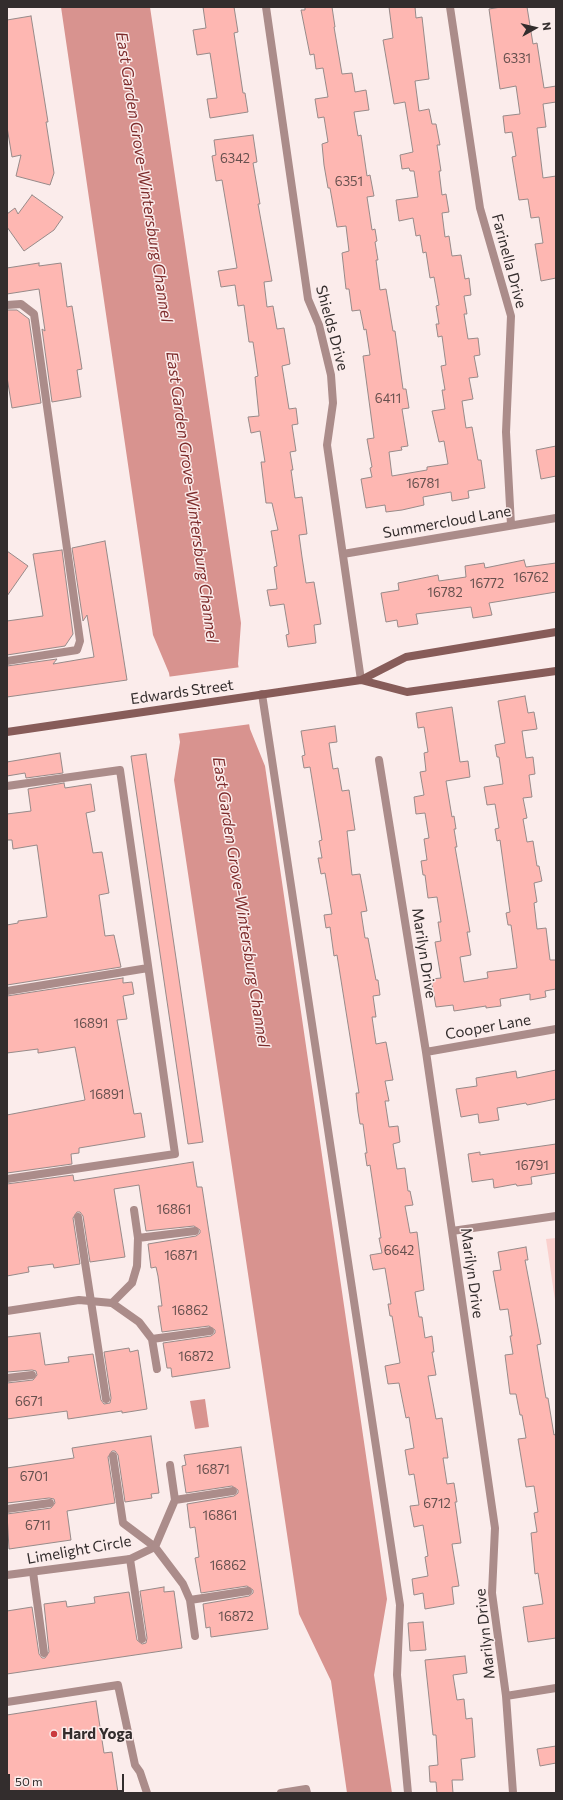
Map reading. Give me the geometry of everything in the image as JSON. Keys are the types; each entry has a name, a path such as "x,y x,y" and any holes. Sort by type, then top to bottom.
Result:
{"main road":[{"name":"Edwards Street","path":"7,732 361,680 406,657 556,632"},
{"name":"Edwards Street","path":"361,680 407,692 556,671"}],"street":[{"name":"Shields Drive","path":"266,7 308,299 319,325 331,375 333,403 327,445 361,680"},
{"name":"Farinella Drive","path":"450,7 480,208 511,316 506,432 511,525"},
{"path":"7,305 21,304 34,314 80,641 77,650 7,661"},
{"name":"Summercloud Lane","path":"343,554 556,518"},
{"path":"258,695 400,1605 396,1675 408,1793"},
{"name":"Marilyn Drive","path":"379,760 426,1052 495,1528 492,1593 506,1696 513,1793"},
{"path":"7,786 120,770 175,1154 7,1179"},
{"path":"7,991 148,968"},
{"name":"Cooper Lane","path":"426,1052 556,1029"},
{"path":"112,1303 132,1283 137,1266 138,1238 134,1210"},
{"path":"452,1232 556,1216"},
{"path":"78,1217 106,1399"},
{"path":"138,1238 195,1231"},
{"path":"7,1311 79,1300 112,1303 140,1322 152,1339 157,1369"},
{"path":"152,1339 210,1331"},
{"path":"7,1378 32,1375"},
{"path":"113,1456 123,1523 155,1547 182,1584 190,1600 195,1636"},
{"path":"155,1547 175,1500 170,1465"},
{"path":"175,1500 233,1491"},
{"path":"7,1509 50,1503"},
{"name":"Limelight Circle","path":"7,1575 130,1559 155,1547"},
{"path":"130,1559 142,1639"},
{"path":"33,1572 44,1654"},
{"path":"190,1600 248,1591"},
{"path":"7,1702 118,1685 135,1765 140,1772 147,1793"},
{"path":"506,1696 556,1688"},
{"path":"281,1793 306,1789 307,1793"}],"shaded area":[{"path":"556,1238 556,1307 546,1239"}],"water":[{"name":"East Garden Grove-Wintersburg Channel","path":"61,7 150,7 241,623 238,664 250,729 265,766 387,1599 374,1675 392,1793 347,1793 331,1681 299,1614 174,780 180,742 169,673 153,635"},
{"path":"205,1399 209,1427 195,1429 190,1401"}],"pier":[{"path":"241,667 251,724 176,734 167,677"}],"building":[{"path":"203,7 234,7 238,32 234,33 243,93 245,93 248,112 210,118 207,99 217,98 210,53 197,55 193,30 206,28"},
{"path":"305,7 332,7 342,74 352,73 355,92 366,90 369,110 354,112 358,136 361,135 367,176 370,175 374,196 367,197 372,230 375,229 377,241 375,242 378,260 376,260 380,290 386,289 393,331 395,331 403,389 406,389 409,408 402,409 408,446 401,447 402,450 389,452 392,476 427,470 427,467 448,464 444,441 439,442 432,411 445,409 442,390 445,390 441,366 446,365 442,336 438,337 436,324 439,324 436,306 439,305 434,277 430,278 426,252 423,253 420,235 416,236 413,218 399,221 396,200 418,197 414,171 410,171 409,168 402,169 400,155 413,152 405,102 394,104 383,40 393,38 389,7 415,7 416,18 422,17 429,79 415,81 419,111 429,109 432,124 436,124 440,145 437,145 441,171 439,171 442,195 446,194 449,212 442,213 445,237 449,236 452,256 461,255 465,279 469,278 471,295 464,296 467,314 464,314 468,339 478,338 480,355 474,356 478,377 469,378 473,399 462,401 466,428 472,427 478,460 481,460 485,488 468,491 469,498 452,501 451,492 423,497 424,505 402,510 386,512 385,505 366,508 361,479 372,477 370,468 372,467 367,439 374,438 363,356 370,355 366,329 364,330 360,310 352,311 349,289 346,289 342,253 349,251 346,226 337,227 324,165 322,144 328,142 324,117 318,118 315,99 328,97 323,68 316,69 314,54 310,55 301,10 305,10"},
{"path":"501,7 527,7 533,44 537,43 544,88 556,86 556,102 543,104 546,127 537,128 543,178 556,176 556,278 541,281 535,244 543,243 539,217 531,218 528,199 519,200 512,157 516,156 512,132 505,133 503,116 520,114 516,86 500,89 489,9"},
{"path":"31,16 48,122 46,122 54,173 50,185 16,176 21,155 12,157 7,127 7,20"},
{"path":"253,135 257,162 253,163 260,204 258,204 272,281 264,282 267,307 273,306 277,329 284,328 290,364 282,366 289,409 296,408 298,424 292,425 296,451 290,452 293,470 291,470 295,498 302,497 307,534 299,535 306,583 314,582 321,624 314,625 316,643 288,647 286,635 289,634 284,604 270,606 267,590 277,589 274,567 277,566 271,531 278,530 272,503 266,503 261,462 265,462 260,431 251,433 248,417 259,416 255,377 258,376 253,342 249,342 244,305 238,306 235,285 221,287 218,271 237,268 222,180 216,181 212,156 216,155 214,140"},
{"path":"32,195 63,217 54,230 24,251 7,227 7,214 15,208 18,214"},
{"path":"39,263 39,266 61,263 67,307 72,306 82,369 77,370 81,397 52,402 42,329 45,331 39,289 7,294 7,268"},
{"path":"7,310 17,310 29,319 41,403 12,408 7,377"},
{"path":"556,446 556,476 541,479 536,450"},
{"path":"105,541 127,680 7,697 7,666 57,659 53,664 94,657 87,615 83,621 72,548"},
{"path":"62,550 73,634 65,646 7,655 7,621 43,616 33,554"},
{"path":"7,551 28,566 7,596"},
{"path":"524,560 526,567 556,563 556,592 489,603 492,615 473,618 471,607 416,614 418,624 398,627 397,620 386,622 381,593 399,590 398,583 438,575 439,581 466,577 465,566 484,563 485,568"},
{"path":"525,696 528,713 534,712 537,729 522,731 526,758 533,757 535,774 529,775 532,797 523,798 527,818 523,819 527,842 533,841 537,866 539,866 542,881 534,883 537,902 534,903 537,929 546,928 550,960 556,960 556,989 545,991 546,997 530,1000 530,994 500,999 501,1006 486,1008 486,1006 454,1011 453,1005 436,1007 431,979 441,978 435,942 441,941 438,922 441,922 437,897 428,898 425,875 423,875 421,861 427,860 424,839 429,838 425,813 416,814 414,797 424,795 420,772 426,771 424,753 428,752 424,727 418,728 416,713 452,707 460,762 468,761 470,777 446,781 452,817 454,816 456,829 454,829 457,847 455,847 470,932 467,932 471,955 460,957 464,982 488,978 487,972 517,968 511,925 508,925 506,913 510,912 500,840 497,841 495,829 499,828 495,804 487,805 484,787 503,784 499,757 497,757 495,745 505,743 498,701"},
{"path":"335,726 337,742 329,743 333,769 338,768 342,791 349,790 355,830 347,831 352,875 360,874 367,911 361,912 365,938 368,938 380,995 373,996 376,1017 372,1017 376,1044 386,1042 393,1080 385,1081 389,1101 385,1101 389,1127 398,1126 400,1142 393,1144 397,1169 405,1168 408,1191 410,1191 413,1205 405,1206 410,1233 417,1232 424,1290 415,1292 419,1317 422,1317 425,1338 432,1336 434,1352 432,1352 436,1375 428,1376 436,1419 442,1418 448,1458 443,1458 447,1484 454,1483 457,1502 455,1502 461,1543 452,1544 459,1586 452,1587 454,1604 425,1609 423,1593 414,1595 412,1579 428,1576 425,1557 428,1556 423,1525 414,1527 410,1506 419,1505 414,1474 409,1475 405,1450 414,1448 409,1417 406,1418 399,1383 388,1384 385,1366 400,1363 392,1316 390,1316 388,1304 391,1304 385,1268 373,1270 370,1255 382,1253 379,1238 381,1238 370,1165 367,1166 365,1153 367,1153 363,1124 360,1124 358,1112 356,1093 359,1093 337,955 334,956 330,927 326,928 324,915 332,914 325,873 321,874 318,858 322,858 319,841 322,840 310,767 304,768 302,756 305,755 301,731"},
{"path":"60,753 63,773 26,778 25,773 7,776 7,762"},
{"path":"146,754 203,1142 188,1144 131,756"},
{"path":"64,783 65,788 91,784 95,811 86,813 93,853 102,852 109,893 99,895 105,936 114,935 121,967 7,985 7,925 18,923 18,921 47,917 37,845 13,849 12,840 7,840 7,814 31,811 28,789"},
{"path":"123,978 123,983 132,982 134,994 123,996 127,1019 117,1020 134,1114 141,1113 145,1137 79,1148 79,1153 71,1154 72,1164 7,1173 7,1115 85,1100 75,1047 38,1053 38,1049 7,1053 7,996"},
{"path":"556,1070 556,1099 527,1105 526,1103 497,1108 499,1120 479,1123 478,1114 461,1117 456,1089 477,1086 476,1078 516,1071 517,1078"},
{"path":"556,1144 556,1173 531,1177 532,1184 517,1186 516,1184 494,1188 493,1179 472,1182 468,1154 480,1152 480,1155"},
{"path":"193,1162 197,1187 202,1187 230,1368 172,1377 171,1368 167,1368 163,1343 211,1336 215,1333 215,1330 209,1326 162,1332 158,1306 162,1306 158,1276 156,1267 151,1268 148,1244 196,1236 200,1233 200,1230 194,1226 146,1231 139,1185 114,1189 125,1257 90,1262 83,1216 80,1212 77,1212 73,1218 80,1264 54,1268 53,1264 28,1267 29,1272 7,1276 7,1184 73,1175 74,1181"},
{"path":"526,1247 528,1260 525,1260 541,1344 537,1345 546,1398 548,1398 554,1435 556,1434 556,1638 528,1642 523,1607 543,1604 538,1573 535,1574 531,1533 537,1532 534,1513 538,1512 534,1486 526,1487 518,1439 526,1438 522,1415 520,1415 516,1394 510,1394 505,1355 513,1354 508,1309 500,1310 493,1271 501,1270 498,1252"},
{"path":"40,1333 45,1365 69,1362 68,1357 93,1354 101,1400 104,1404 110,1403 111,1398 104,1352 129,1348 130,1352 138,1350 147,1409 68,1419 67,1411 7,1419 7,1383 33,1380 37,1375 36,1371 32,1370 7,1372 7,1337"},
{"path":"151,1436 159,1493 151,1494 152,1498 125,1502 118,1455 115,1451 112,1451 108,1457 115,1503 67,1511 71,1540 9,1549 7,1514 51,1508 55,1503 54,1499 49,1498 7,1503 7,1468 74,1458 72,1448"},
{"path":"241,1447 268,1629 211,1637 210,1627 206,1628 203,1604 249,1596 253,1593 253,1590 247,1586 201,1593 195,1558 199,1557 195,1527 190,1528 187,1504 234,1496 238,1493 238,1490 232,1486 186,1493 182,1466 186,1465 184,1455"},
{"path":"164,1587 164,1592 174,1591 182,1648 7,1674 7,1611 32,1607 39,1654 42,1658 45,1658 49,1652 44,1604 66,1601 67,1607 95,1603 94,1597 129,1592 137,1640 142,1644 146,1643 147,1638 140,1591"},
{"path":"423,1622 426,1650 410,1651 408,1623"},
{"path":"465,1656 467,1673 453,1675 457,1700 464,1699 466,1719 472,1718 475,1757 461,1759 463,1780 452,1780 453,1793 437,1793 436,1782 430,1782 429,1766 438,1765 436,1735 433,1735 425,1660"},
{"name":"Hard Yoga","path":"96,1701 104,1753 112,1752 118,1793 7,1793 7,1715"},
{"path":"556,1746 556,1763 540,1766 537,1749"}],"place":[{"name":"Hard Yoga","path":"54,1734"}]}
